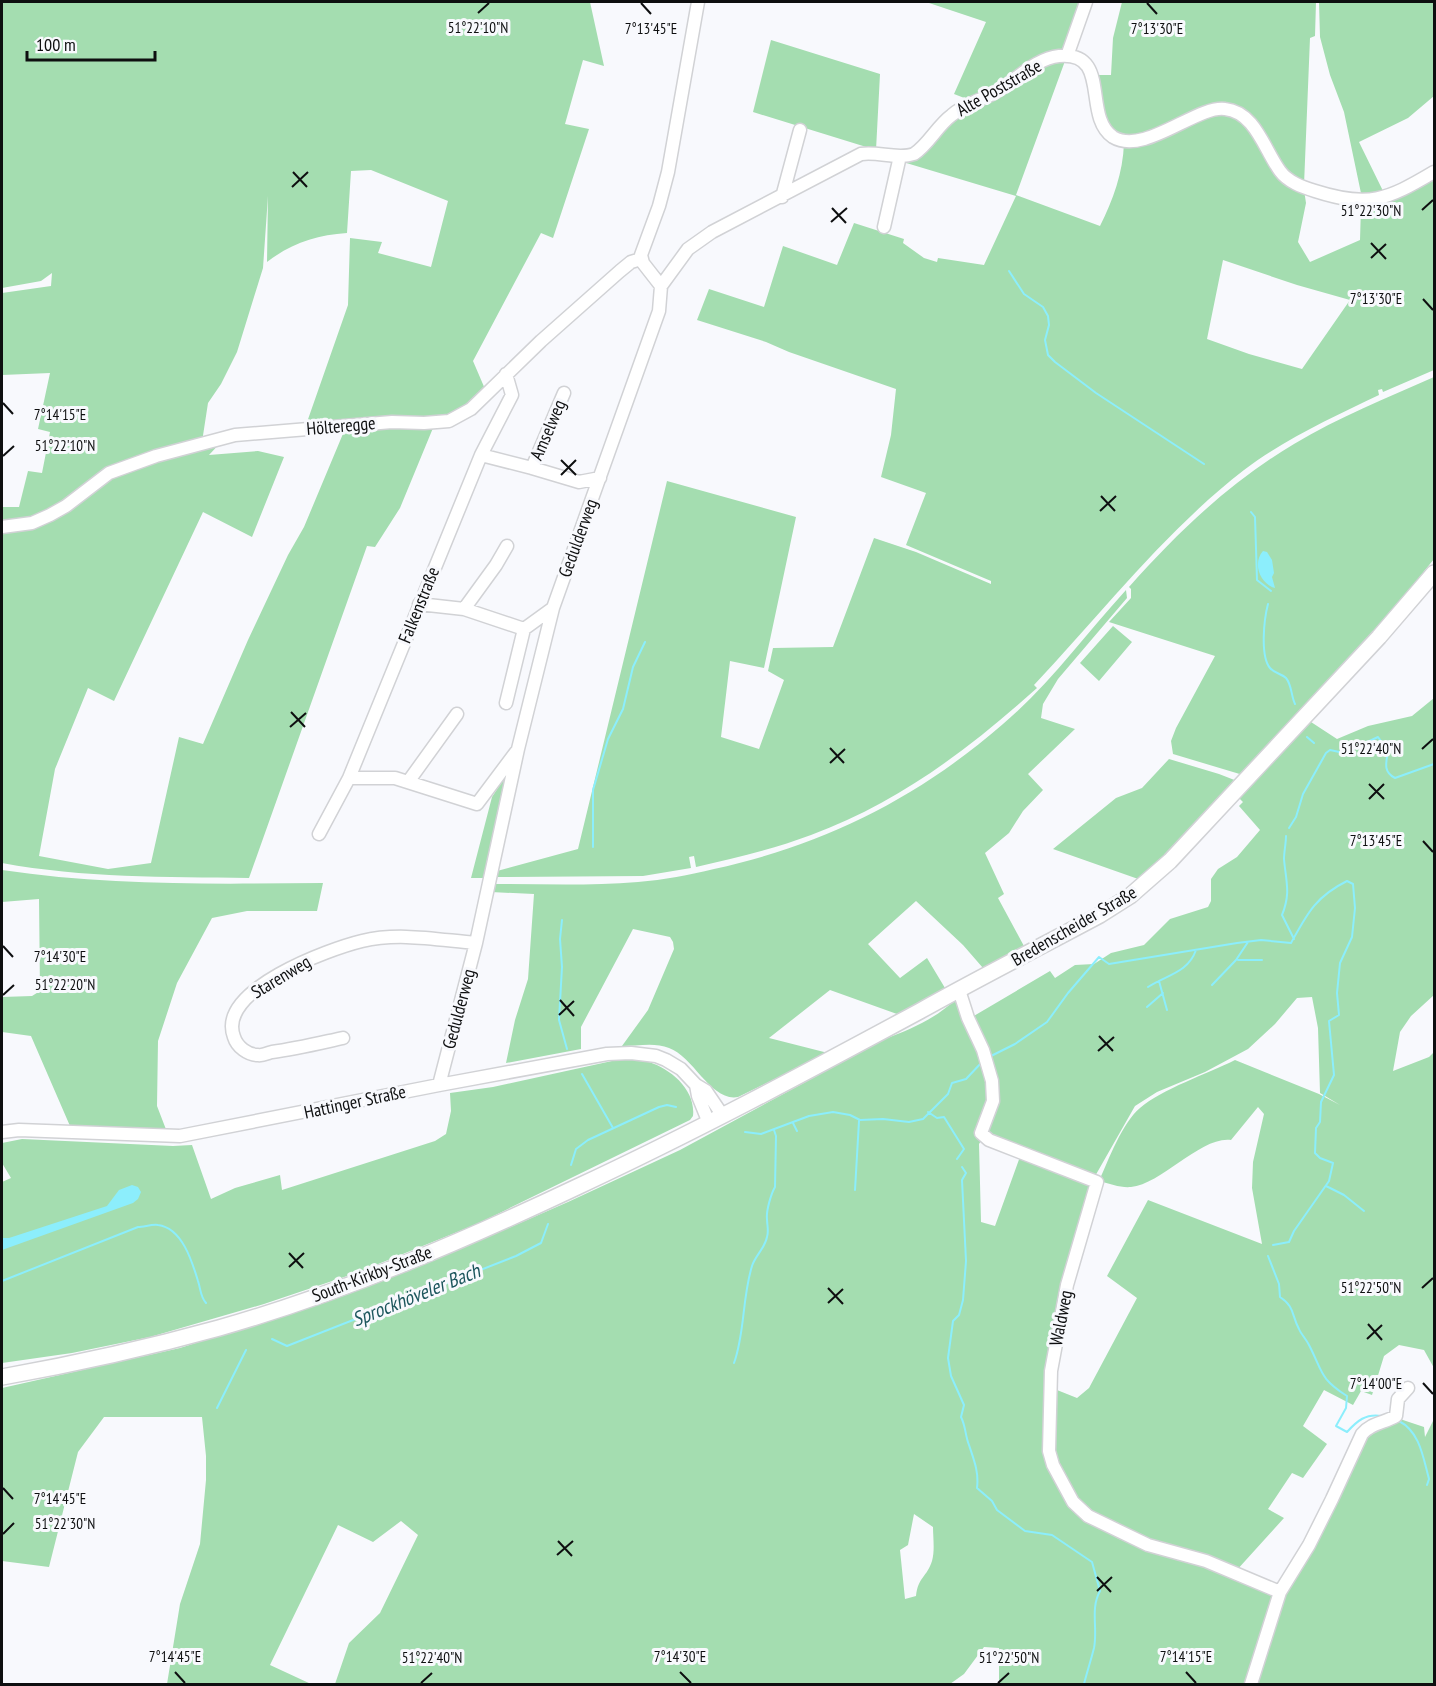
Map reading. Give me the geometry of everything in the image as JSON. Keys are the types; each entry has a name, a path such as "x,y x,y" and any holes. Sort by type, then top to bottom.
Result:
{"main road":[{"name":"Bredenscheider Straße","path":"716,1119 1100,915 1130,896 1206,823 1431,581"},
{"name":"South-Kirkby-Straße","path":"2,1377 71,1365 143,1348 221,1327 294,1303 469,1236 613,1170 716,1119"}],"street":[{"path":"698,2 668,172 659,206 642,249 641,259 661,286 688,249 732,220 782,197 861,154 900,156 884,227"},
{"path":"1086,2 1067,56 1079,59 1089,68 1101,122 1117,139 1130,140 1163,133 1205,111 1224,108 1238,112 1248,120 1287,178 1309,189 1340,199 1366,201 1383,198 1434,172"},
{"name":"Alte Poststraße","path":"900,156 909,156 918,151 957,111 995,93 1043,62 1067,56"},
{"path":"782,197 800,130"},
{"name":"Hölteregge","path":"2,527 33,522 50,515 66,506 109,472 156,456 235,435 392,422 449,421 471,409 506,374 628,264 641,259"},
{"name":"Gedulderweg","path":"439,1085 476,943 518,749 553,608 659,311 661,286"},
{"name":"Falkenstraße","path":"319,834 349,778 482,455 512,395 506,374"},
{"name":"Amselweg","path":"532,468 564,393"},
{"name":"Amselweg","path":"482,455 579,483 600,478"},
{"path":"464,609 507,546"},
{"path":"419,604 464,609 524,629"},
{"path":"506,704 524,629 553,608"},
{"path":"408,782 457,714"},
{"path":"349,778 395,778 477,804 518,749"},
{"name":"Starenweg","path":"343,1038 258,1055 240,1048 233,1037 232,1025 246,997 296,964 320,954 363,941 405,937 476,943"},
{"name":"Waldweg","path":"959,990 968,1018 983,1050 992,1081 993,1101 981,1133 989,1140 1097,1182 1067,1285 1051,1371 1049,1451 1059,1479 1080,1510 1119,1532 1148,1545 1206,1561 1280,1592"},
{"name":"Hattinger Straße","path":"2,1132 19,1130 180,1136 607,1054 631,1053 657,1056 686,1074 696,1085 706,1091 716,1119"},
{"path":"1251,1684 1280,1592 1309,1545 1362,1434 1367,1427 1384,1423 1396,1416 1398,1399 1408,1388"}],"green space":[{"path":"2,2 590,2 604,66 583,60 565,124 589,129 553,238 541,233 473,361 485,389 468,406 445,417 306,425 348,305 350,238 382,242 378,253 431,267 448,201 371,170 351,171 347,233 305,241 267,262 268,196 263,268 237,352 221,384 208,403 202,442 222,441 209,455 258,451 284,457 252,537 203,512 114,701 88,688 55,769 39,856 108,869 151,863 179,737 203,744 248,640 288,555 304,527 345,429 391,424 433,428 400,508 375,547 367,546 249,878 94,874 2,863 2,507 19,507 28,471 42,473 50,432 38,429 50,373 2,375 2,293 51,286 52,273 41,281 2,288"},
{"path":"926,2 1083,2 1068,51 972,101 954,94 986,22"},
{"path":"1122,2 1316,2 1315,36 1310,38 1304,185 1293,179 1231,107 1143,137 1110,134 1094,75 1111,75 1113,38"},
{"path":"1319,2 1434,2 1434,96 1408,118 1359,142 1384,193 1362,198 1344,112 1330,75 1320,37"},
{"path":"771,40 880,74 876,150 753,112"},
{"path":"1065,61 1016,195 1100,226 1116,186 1122,165 1124,143 1214,112 1241,118 1304,190 1306,203 1298,242 1310,262 1360,240 1361,206 1434,175 1434,370 1383,392 1382,389 1378,390 1379,395 1293,438 1244,470 1187,519 1135,573 1034,685 1037,688 959,753 903,791 843,822 811,835 783,845 696,867 694,856 689,857 691,868 643,876 496,877 497,871 578,849 667,481 796,517 764,668 730,661 721,737 759,749 784,680 768,671 773,648 833,647 874,538 916,552 991,584 991,581 906,545 926,493 881,477 891,435 896,389 766,342 697,320 709,289 764,307 783,246 837,265 854,223 904,239 903,243 924,258 937,262 938,258 984,265 1016,196 903,162 957,116 1051,62","holes":["1223,260 1350,300 1302,369 1207,339"]},
{"path":"1434,377 1434,559 1376,631 1243,775 1173,754 1171,741 1176,728 1215,656 1109,622 1131,598 1129,587 1206,509 1271,459 1328,425"},
{"path":"1126,590 1127,598 1058,679 1043,704 1041,718 1075,729 1028,774 1043,790 1023,811 1009,833 985,853 1004,894 998,898 1025,948 983,968 963,945 916,901 868,944 900,978 927,958 945,988 897,1014 830,990 769,1038 828,1053 738,1097 728,1097 719,1093 687,1060 669,1048 652,1045 622,1046 648,1010 674,949 670,937 633,929 581,1027 581,1049 506,1063 515,1020 528,979 534,894 491,892 493,884 602,884 676,877 755,859 794,847 868,815 937,774 1003,724 1051,676"},
{"path":"1113,626 1132,642 1099,681 1080,663"},
{"path":"1434,698 1434,995 1411,1016 1400,1032 1393,1071 1429,1057 1434,1052 1434,1368 1424,1350 1399,1345 1384,1356 1372,1395 1361,1391 1353,1405 1324,1390 1303,1426 1327,1444 1303,1478 1292,1473 1268,1509 1284,1518 1236,1571 1120,1530 1089,1513 1063,1478 1053,1450 1052,1388 1077,1398 1089,1388 1137,1298 1107,1276 1148,1200 1262,1244 1252,1188 1253,1162 1264,1114 1258,1107 1231,1140 1207,1145 1143,1184 1123,1187 1099,1181 1127,1123 1140,1108 1172,1088 1235,1060 1319,1094 1340,1105 1320,1093 1318,1028 1312,997 1297,998 1275,1024 1248,1049 1205,1072 1157,1092 1135,1106 1094,1178 990,1138 983,1132 995,1099 979,1132 982,1139 979,1144 981,1222 995,1226 1021,1154 1095,1184 1066,1284 1049,1370 1048,1452 1057,1480 1085,1520 1119,1539 1234,1574 1278,1593 1249,1684 999,1684 999,1648 984,1647 964,1674 950,1684 335,1684 349,1643 380,1613 418,1535 401,1521 373,1542 338,1525 270,1665 311,1684 167,1684 180,1604 200,1544 206,1480 202,1417 104,1417 78,1452 49,1567 2,1561 2,1388 180,1348 326,1301 435,1260 680,1150 885,1039 923,1022 957,998 967,1020 1050,971 1055,978 1075,965 1094,964 1111,953 1144,945 1170,919 1208,907 1211,901 1211,879 1218,869 1237,857 1260,830 1239,806 1243,802 1238,797 1311,722 1337,739 1368,726 1412,716","holes":["914,1514 933,1527 932,1561 919,1585 916,1596 905,1599 900,1550 908,1545"]},
{"path":"1169,759 1237,781 1141,880 1053,849 1116,798 1142,788"},
{"path":"514,763 488,878 471,878 492,797"},
{"path":"2,870 122,881 202,884 323,883 317,911 247,911 212,918 177,983 158,1041 157,1106 167,1132 70,1126 31,1036 2,1032 2,997 32,996 40,991 39,899 2,902"},
{"path":"621,1059 649,1062 673,1075 686,1089 690,1098 693,1116 690,1120 477,1224 356,1273 264,1304 150,1337 72,1353 2,1363 2,1182 11,1178 2,1163 2,1143 22,1139 192,1145 211,1199 235,1188 280,1175 282,1190 435,1141 446,1134 451,1111 450,1093 493,1087"},
{"path":"1400,1419 1424,1427 1425,1437 1434,1419 1434,1684 1252,1684 1282,1592 1360,1438"}],"water":[{"path":"1263,551 1267,552 1272,560 1274,573 1272,577 1275,588 1265,582 1259,572 1258,561"},
{"path":"132,1185 138,1187 141,1192 133,1203 2,1250 2,1238 9,1238 107,1206 119,1190"}],"waterway":[{"path":"1009,271 1024,294 1043,307 1048,316 1049,325 1045,340 1048,355 1055,362 1096,393 1204,464"},
{"path":"1251,512 1255,517 1257,580 1271,591"},
{"path":"1268,604 1265,619 1265,655 1270,668 1288,681 1295,704"},
{"path":"593,847 593,790 608,739 623,709 633,667 645,642"},
{"path":"1307,737 1314,743"},
{"name":"Sprockhöveler Bach","path":"1289,828 1296,817 1303,794 1326,753 1330,750 1344,753 1378,737 1388,751 1387,770 1395,778 1434,764"},
{"name":"Sprockhöveler Bach","path":"1286,836 1284,859 1287,894 1282,915 1294,939"},
{"path":"991,1056 1015,1044 1047,1022 1099,957 1109,964 1261,940 1291,943 1307,915 1319,900 1347,881 1353,884 1355,908 1352,937 1340,963 1337,993 1339,1015 1329,1021 1334,1075 1321,1102 1320,1122 1316,1128 1315,1153 1320,1158 1333,1163 1329,1181 1294,1231 1289,1242 1273,1245"},
{"path":"562,920 559,1020 567,1049"},
{"path":"1212,985 1236,960 1248,942"},
{"path":"1148,987 1182,969 1188,964 1196,950"},
{"path":"1238,960 1262,960"},
{"path":"1159,981 1167,1010"},
{"path":"1147,1007 1163,993"},
{"name":"Sprockhöveler Bach","path":"745,1132 761,1134 809,1116 833,1112 850,1115 860,1120 883,1119 909,1122 923,1119 948,1094 952,1083 966,1079 983,1061"},
{"path":"582,1074 613,1128"},
{"name":"Sprockhöveler Bach","path":"571,1165 576,1149 588,1140 659,1107 667,1105 676,1107"},
{"path":"928,1112 937,1118 944,1117 964,1149 957,1159"},
{"path":"855,1190 859,1121"},
{"path":"793,1123 797,1131"},
{"path":"734,1363 738,1352 753,1262 768,1235 767,1212 775,1187 776,1136 774,1130"},
{"path":"962,1167 966,1173 962,1180 966,1261 963,1300 959,1315 953,1321 948,1358 951,1376 964,1405 961,1417 976,1466 977,1488 992,1501 997,1510 1025,1531 1052,1535 1092,1562 1100,1591 1095,1605 1094,1648 1084,1684"},
{"path":"1326,1186 1344,1195 1364,1211"},
{"name":"Sprockhöveler Bach","path":"272,1339 287,1346 516,1256 541,1243 548,1224"},
{"name":"Sprockhöveler Bach","path":"2,1281 138,1227 158,1225 174,1232 185,1247 206,1303"},
{"path":"1268,1256 1279,1284 1280,1297 1290,1308 1323,1374 1331,1384 1347,1396 1346,1408 1336,1426 1347,1432 1362,1419 1376,1415 1382,1416"},
{"path":"217,1408 246,1350"},
{"path":"1399,1421 1412,1432 1420,1446 1429,1479 1427,1485"}]}
